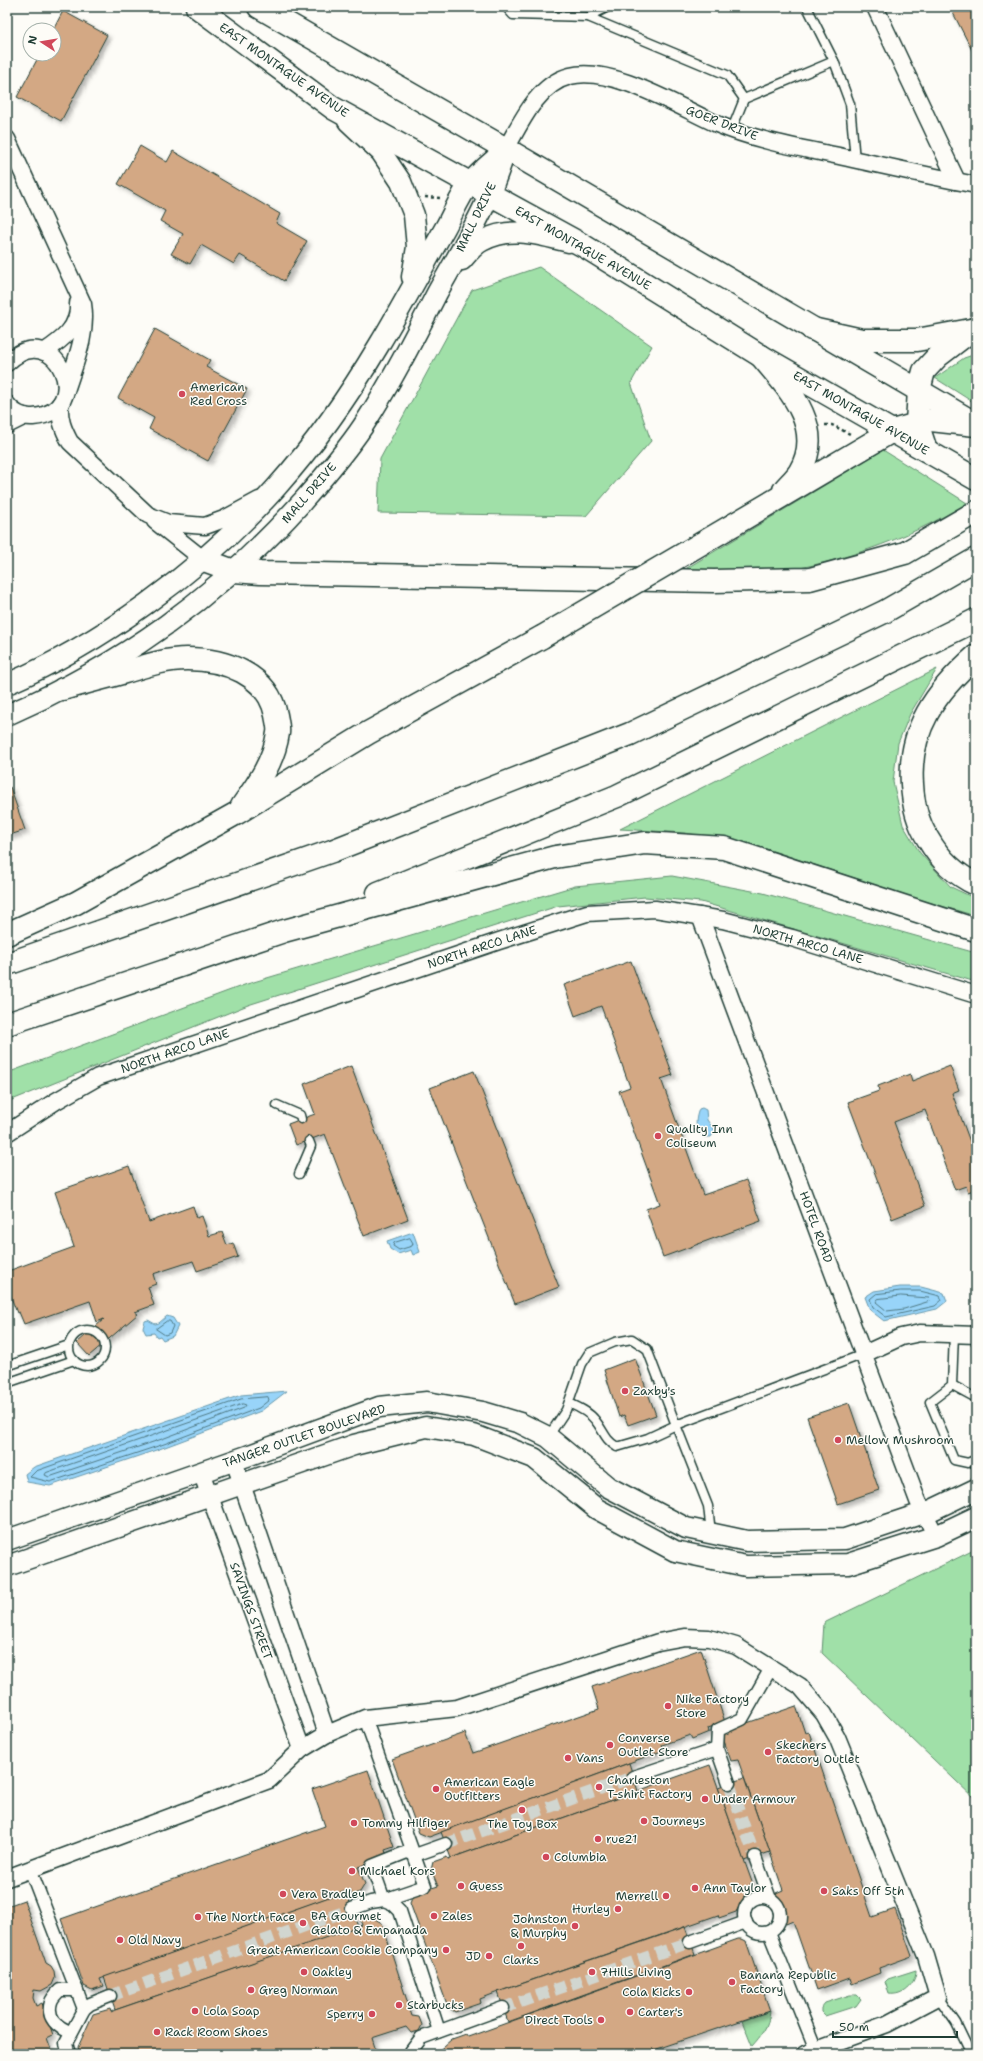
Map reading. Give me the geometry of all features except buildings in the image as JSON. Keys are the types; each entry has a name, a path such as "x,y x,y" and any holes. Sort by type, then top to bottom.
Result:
{"main road":[{"name":"EAST MONTAGUE AVENUE","path":"197,7 333,108 584,246 761,356 976,479"},
{"path":"259,7 506,149 976,424"},
{"path":"812,328 862,340 917,340 974,329"},
{"path":"926,450 916,423 919,390 924,371 938,356 974,329"},
{"path":"761,356 793,395 808,427 807,451 800,471 778,497"},
{"path":"7,934 76,903 237,813 368,733 542,637 892,431 930,420 976,424"},
{"path":"204,560 234,571 714,581 810,578 904,553 976,512"},
{"path":"7,964 332,851 630,734 884,612 976,559"},
{"path":"284,931 616,796 976,620"},
{"path":"976,656 958,672 938,696 923,721 913,746 911,770 913,801 920,827 934,848 949,866 967,880 976,884"},
{"path":"63,689 157,662 186,659 227,664 241,670 255,680 268,694 275,711 278,731 270,761 257,784 237,813"},
{"path":"7,1024 284,931 555,857 645,843 724,848 973,928"}],"street":[{"path":"875,7 957,181"},
{"name":"GOER DRIVE","path":"506,149 521,121 547,87 570,76 592,73 630,84 719,124 771,142 976,185"},
{"path":"333,108 381,152 401,182 414,215 417,247 408,294"},
{"path":"7,139 76,287 83,304 86,320 83,335 63,399 52,412 41,416 25,416 18,414 7,404"},
{"name":"MALL DRIVE","path":"7,684 69,653 120,623 204,560 239,528 272,494 312,446 346,398 408,294 470,183 506,149"},
{"name":"MALL DRIVE","path":"7,715 63,689 116,659 166,627 206,597 284,522 326,475 362,428 394,377 490,194 506,149"},
{"path":"448,274 481,241 495,235 527,232 584,246"},
{"path":"44,352 62,341 70,331 78,310 76,287"},
{"path":"7,363 14,356 33,350 44,352 53,357 60,364 65,373 67,384 59,415 62,428 70,442 148,515 204,560"},
{"path":"7,425 25,416"},
{"path":"148,515 168,523 205,526 224,519 272,494"},
{"name":"NORTH ARCO LANE","path":"7,1133 56,1101 98,1077 491,943 587,913 655,909 724,920 792,938 976,995"},
{"name":"HOTEL ROAD","path":"700,916 923,1513 936,1536"},
{"path":"864,1354 901,1337 920,1333 976,1335"},
{"name":"TANGER OUTLET BOULEVARD","path":"7,1540 234,1461 379,1407 427,1402 483,1412 520,1423 548,1437 608,1487 686,1528 747,1541 845,1539 923,1513 976,1489"},
{"name":"TANGER OUTLET BOULEVARD","path":"9,1559 209,1496 354,1445 426,1427 474,1435 534,1458 597,1509 675,1551 746,1566 848,1564 936,1536 976,1517"},
{"path":"234,1461 327,1734"},
{"name":"SAVINGS STREET","path":"201,1472 302,1749"},
{"path":"7,1878 269,1780 302,1749 327,1734 365,1718 457,1708 658,1642 685,1637 709,1638 736,1646 800,1686 824,1714 837,1737 926,1956 938,1997 887,2024 810,2052 769,1932"},
{"path":"729,1783 717,1749 718,1730 742,1719 771,1668"},
{"path":"352,1909 425,1886 365,1718"},
{"path":"633,1777 717,1749"},
{"path":"439,2031 400,1911 393,1904 384,1900 372,1866 407,1852 415,1855 446,1844"},
{"path":"755,1857 770,1899 778,1907 780,1919 774,1929 769,1932 756,1932 746,1922 745,1912 750,1902 760,1897 770,1899"},
{"path":"30,1869 84,2009"},
{"path":"690,1942 746,1922"},
{"path":"71,2032 59,2028 50,2016 51,2001 60,1990 77,1990"},
{"path":"69,2054 66,2043 84,2009 90,2004 110,1996"},
{"path":"409,2054 421,2038 503,2008"}],"lane":[{"path":"506,7 513,16 588,17 727,75 744,99"},
{"path":"588,17 608,7"},
{"path":"807,7 834,61 850,104 855,160"},
{"path":"732,129 744,99 834,61"},
{"path":"277,1105 300,1115 301,1119"},
{"path":"299,1174 310,1146 309,1140"},
{"path":"85,1330 96,1333 103,1342 103,1353 96,1362 85,1365 74,1360 71,1356 69,1345 74,1335 85,1330"},
{"path":"952,1385 954,1334"},
{"path":"548,1437 566,1410 582,1364 588,1353 615,1342 632,1339 647,1349 708,1506 711,1533"},
{"path":"7,1366 69,1345"},
{"path":"569,1403 584,1410 595,1420 608,1442 617,1447 648,1438 864,1354"},
{"path":"7,1383 74,1360"},
{"path":"952,1385 976,1398"},
{"path":"952,1385 930,1402 944,1439 954,1460 968,1463 976,1459"},
{"path":"938,1997 956,2023 971,2054"}],"path":[{"path":"418,196 439,199 442,194"},
{"path":"821,426 832,425 852,435"}],"green space":[{"path":"539,267 652,346 631,383 651,441 586,516 378,513 380,459 472,290"},
{"path":"976,354 976,404 935,378 964,358"},
{"path":"883,450 967,503 920,529 894,540 842,558 815,565 752,575 677,574"},
{"path":"937,669 910,714 898,743 893,782 903,825 920,853 951,887 976,899 976,916 921,900 754,845 685,833 620,829"},
{"path":"672,876 763,893 976,953 976,982 701,902 645,897 558,906 248,1005 7,1102 7,1073 247,984 575,886"},
{"path":"976,1549 976,1800 822,1653 824,1623"},
{"path":"916,1970 914,1980 908,1988 899,1993 889,1994 885,1982 888,1979"},
{"path":"850,1995 857,1995 861,1999 856,2006 825,2016 821,2012 821,2008 825,2003"},
{"path":"770,2011 766,2026 752,2046 742,2021"}],"water":[{"path":"702,1108 706,1110 707,1120 715,1131 711,1137 704,1137 697,1128 696,1121 699,1109"},
{"path":"413,1232 420,1252 413,1255 411,1250 398,1254 390,1249 387,1241"},
{"path":"900,1287 921,1287 944,1293 947,1301 937,1309 884,1321 870,1310 865,1297 874,1291"},
{"path":"167,1316 173,1318 178,1326 173,1336 163,1340 160,1336 157,1337 154,1333 146,1334 143,1328 145,1321 148,1320 155,1324 159,1323"},
{"path":"287,1391 261,1411 165,1447 50,1486 27,1482 25,1474 34,1467 241,1395"}],"tunnel":[{"path":"446,1844 633,1777"},
{"path":"729,1783 755,1857"},
{"path":"110,1996 352,1909"},
{"path":"503,2008 690,1942"}],"place":[{"name":"American Red Cross","path":"182,394"},
{"name":"Quality Inn Coliseum","path":"658,1136"},
{"name":"Zaxby's","path":"625,1391"},
{"name":"Mellow Mushroom","path":"838,1440"},
{"name":"Nike Factory Store","path":"668,1706"},
{"name":"Converse Outlet Store","path":"610,1745"},
{"name":"Skechers Factory Outlet","path":"768,1752"},
{"name":"Vans","path":"568,1758"},
{"name":"Charleston T-shirt Factory","path":"599,1787"},
{"name":"American Eagle Outfitters","path":"436,1789"},
{"name":"Under Armour","path":"705,1799"},
{"name":"The Toy Box","path":"522,1810"},
{"name":"Journeys","path":"644,1821"},
{"name":"Tommy Hilfiger","path":"354,1823"},
{"name":"rue21","path":"598,1839"},
{"name":"Columbia","path":"546,1857"},
{"name":"Michael Kors","path":"352,1871"},
{"name":"Guess","path":"461,1886"},
{"name":"Ann Taylor","path":"695,1888"},
{"name":"Saks Off 5th","path":"824,1891"},
{"name":"Vera Bradley","path":"283,1894"},
{"name":"Merrell","path":"666,1896"},
{"name":"Hurley","path":"618,1909"},
{"name":"Zales","path":"434,1916"},
{"name":"The North Face","path":"198,1917"},
{"name":"BA Gourmet Gelato & Empanada","path":"303,1923"},
{"name":"Johnston & Murphy","path":"575,1926"},
{"name":"Old Navy","path":"120,1940"},
{"name":"Clarks","path":"521,1946"},
{"name":"Great American Cookie Company","path":"446,1950"},
{"name":"JD","path":"489,1956"},
{"name":"Oakley","path":"304,1972"},
{"name":"7Hills Living","path":"592,1972"},
{"name":"Banana Republic Factory","path":"732,1982"},
{"name":"Greg Norman","path":"251,1990"},
{"name":"Cola Kicks","path":"689,1992"},
{"name":"Starbucks","path":"399,2005"},
{"name":"Lola Soap","path":"195,2011"},
{"name":"Carter's","path":"630,2012"},
{"name":"Sperry","path":"372,2014"},
{"name":"Direct Tools","path":"601,2020"},
{"name":"Rack Room Shoes","path":"157,2032"}]}
